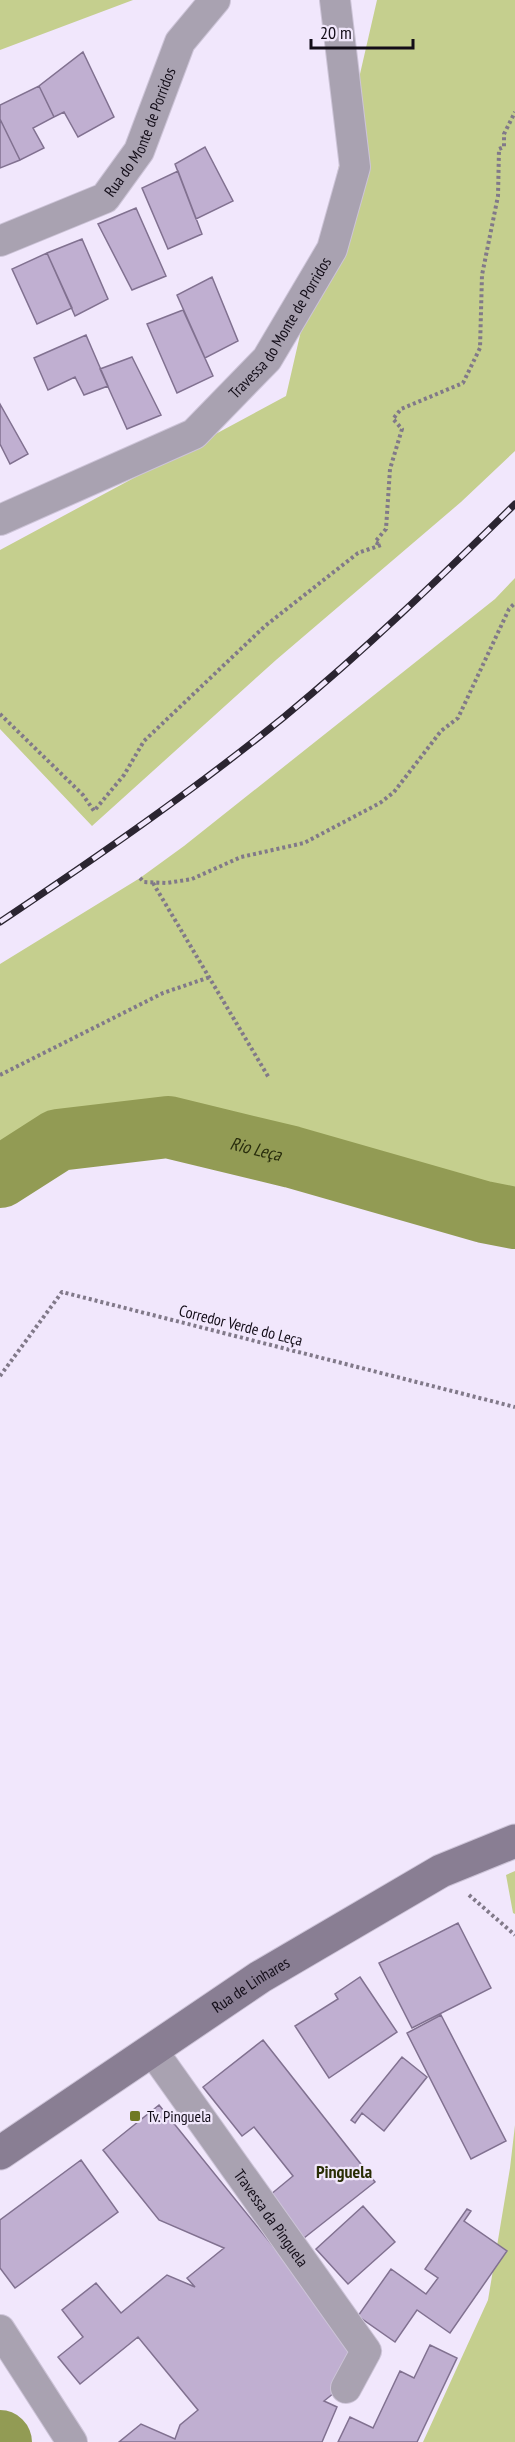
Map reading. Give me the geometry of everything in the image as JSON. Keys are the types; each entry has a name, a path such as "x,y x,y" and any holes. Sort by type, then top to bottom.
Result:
{"main road":[{"name":"Rua de Linhares","path":"0,2153 260,1977 441,1872 515,1841"}],"street":[{"name":"Rua do Monte de Porridos","path":"0,241 105,198 139,151 180,42 215,0"},
{"name":"Travessa do Monte de Porridos","path":"0,520 194,434 267,359 332,249 355,167 335,0"},
{"name":"Travessa da Pinguela","path":"152,2050 366,2351 346,2388"},
{"path":"0,2330 72,2442"}],"path":[{"path":"0,714 83,795 94,811 124,775 144,741 265,626 358,553 381,546 375,542 386,528 390,469 402,429 393,419 401,409 463,383 480,348 483,275 498,196 499,149 504,147 504,135 515,112"},
{"path":"140,878 144,882 153,883 192,879 241,857 304,843 380,803 394,792 441,731 458,718 509,609 515,603"},
{"path":"153,883 269,1078"},
{"path":"0,1075 164,993 210,977"},
{"name":"Corredor Verde do Leça","path":"0,1376 62,1292 515,1407"},
{"path":"441,1872 515,1935"}],"green space":[{"path":"0,0 133,0 0,50"},
{"path":"377,0 515,0 515,451 461,502 276,660 92,826 0,729 0,550 286,396"},
{"path":"515,578 515,1239 492,1187 222,1111 116,1103 0,1147 0,964 140,878 184,846 495,599"},
{"path":"515,1871 515,1914 506,1875"},
{"path":"515,2125 515,2442 423,2442 488,2300"}],"building":[{"path":"83,52 114,117 78,137 64,112 54,117 39,86"},
{"path":"39,86 54,117 33,128 44,148 20,160 0,119 0,105"},
{"path":"0,119 20,160 0,168"},
{"path":"205,147 233,201 196,219 175,164"},
{"path":"178,171 202,234 168,249 142,188"},
{"path":"136,208 166,276 132,290 98,224"},
{"path":"82,239 108,299 75,316 47,253"},
{"path":"47,253 72,308 37,324 12,269"},
{"path":"212,277 238,341 205,358 177,295"},
{"path":"183,310 213,376 177,393 147,324"},
{"path":"86,335 108,386 84,395 75,377 48,390 34,358"},
{"path":"132,357 161,415 127,429 100,369"},
{"path":"0,404 28,454 10,464 0,444"},
{"path":"458,1923 491,1988 412,2028 379,1963"},
{"path":"360,1977 397,2032 329,2078 295,2026 338,1999 335,1994"},
{"path":"441,2015 506,2141 471,2159 407,2033"},
{"path":"263,2040 375,2182 304,2238 270,2195 293,2176 254,2127 242,2136 203,2087"},
{"path":"402,2057 427,2077 384,2131 362,2113 355,2123 351,2120"},
{"path":"159,2105 369,2365 324,2401 337,2407 322,2442 119,2442 141,2424 175,2439 180,2425 198,2410 138,2337 80,2384 58,2357 83,2337 62,2310 96,2283 121,2313 167,2275 195,2287 187,2278 224,2248 159,2220 103,2150"},
{"path":"81,2160 118,2212 15,2288 0,2268 0,2220"},
{"path":"363,2206 395,2242 348,2284 316,2249"},
{"path":"467,2209 471,2211 464,2221 507,2251 450,2333 417,2310 395,2342 358,2316 391,2269 426,2294 438,2278 425,2269"},
{"path":"430,2345 457,2358 417,2442 338,2442 350,2417 373,2428 400,2371 414,2378"}],"waterway":[{"name":"Rio Leça","path":"0,1177 58,1140 168,1127 292,1157 484,1212 515,1218"}],"railway":[{"path":"0,922 144,823 284,717 402,613 515,504"}],"place":[{"name":"Tv. Pinguela","path":"135,2116"}],"district":[{"name":"Pinguela","path":"344,2171"}]}
